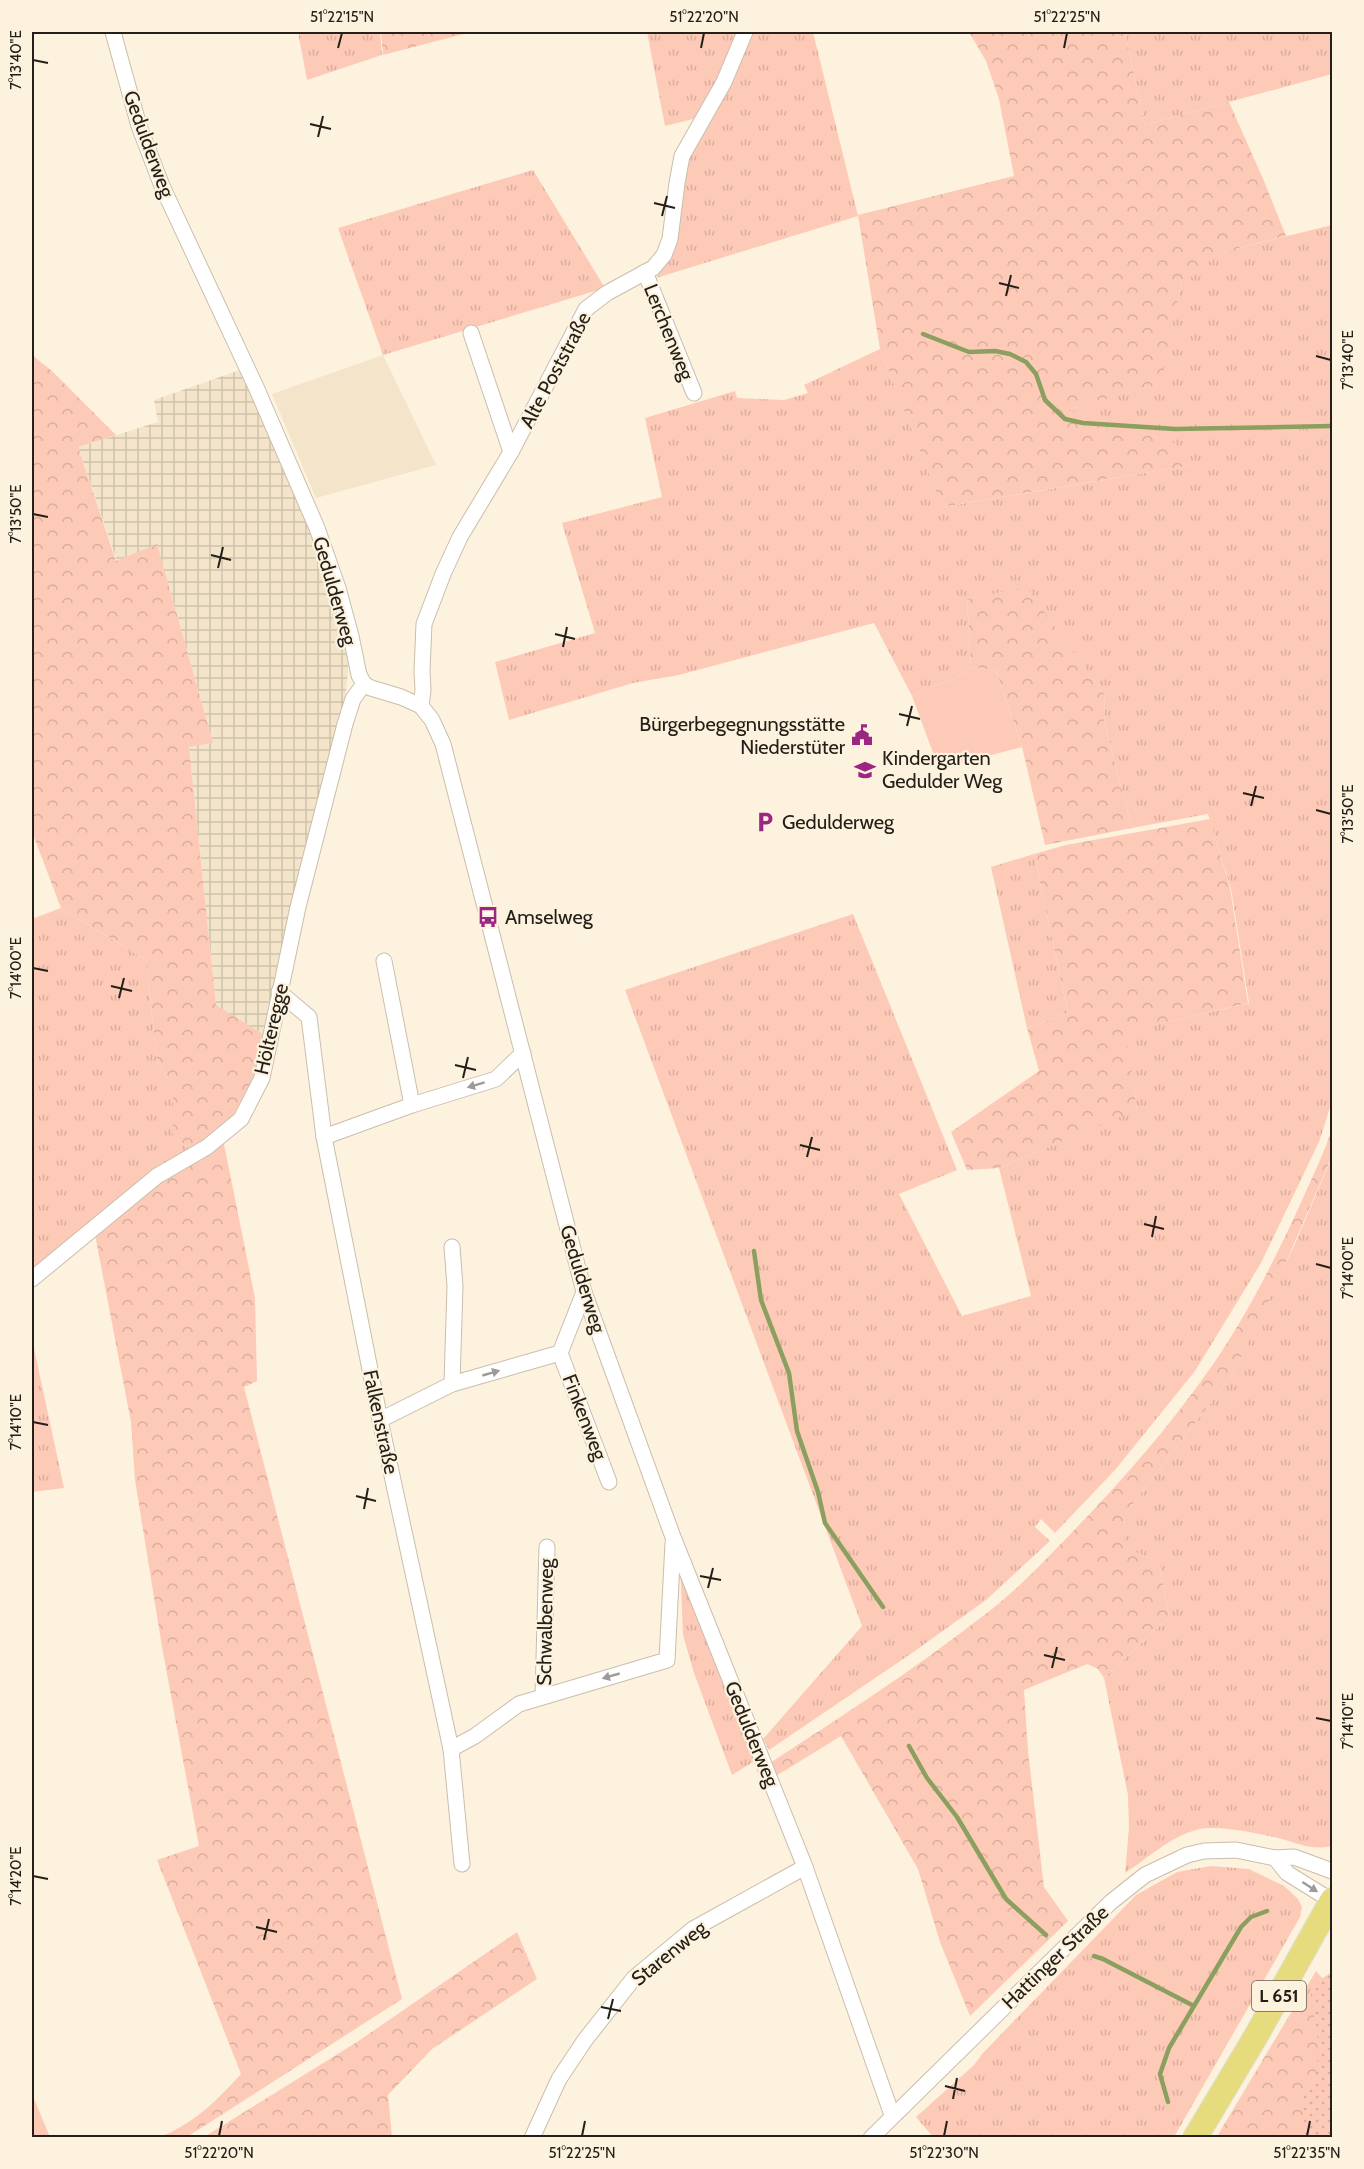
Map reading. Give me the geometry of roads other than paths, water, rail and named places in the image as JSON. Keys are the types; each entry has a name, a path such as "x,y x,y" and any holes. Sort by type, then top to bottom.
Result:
{"main road":[{"name":"L 651","path":"1195,2138 1256,2036 1332,1900"}],"street":[{"name":"Gedulderweg","path":"113,32 139,126 162,186 251,376 317,528 338,588 357,669 364,684"},
{"name":"Alte Poststraße","path":"421,706 424,624 460,537 511,452 586,309 607,293 659,263 668,248 682,156 724,82 745,32"},
{"name":"Lerchenweg","path":"645,272 694,393"},
{"path":"471,333 511,452"},
{"path":"364,684 421,706"},
{"name":"Hölteregge","path":"32,1279 157,1176 207,1147 241,1119 261,1078 298,907 348,714 353,699 364,684"},
{"name":"Gedulderweg","path":"421,706 432,720 443,744 584,1293 673,1537 805,1867 892,2115"},
{"path":"384,961 412,1105"},
{"name":"Falkenstraße","path":"279,992 309,1017 324,1137 380,1420 451,1749 462,1864"},
{"path":"324,1137 412,1105 496,1079 522,1053"},
{"path":"452,1247 455,1286 452,1384"},
{"name":"Finkenweg","path":"584,1293 560,1353 609,1482"},
{"name":"Finkenweg","path":"380,1420 452,1384 560,1353"},
{"name":"Schwalbenweg","path":"451,1749 475,1736 519,1704 667,1660 673,1537"},
{"name":"Schwalbenweg","path":"543,1696 547,1547"},
{"name":"Hattinger Straße","path":"871,2138 1111,1902 1145,1875 1186,1855 1204,1851 1236,1850 1275,1858 1294,1857 1332,1871"},
{"path":"1275,1858 1287,1873 1332,1900"},
{"name":"Starenweg","path":"532,2138 559,2079 585,2040 634,1978 693,1929 805,1867"}],"waterway":[{"path":"923,334 969,352 995,351 1010,354 1026,362 1036,374 1045,400 1065,419 1083,423 1175,429 1332,426"},
{"path":"754,1251 761,1300 789,1373 797,1431 818,1492 825,1523 883,1607"},
{"path":"909,1746 927,1778 957,1817 1006,1899 1046,1935"},
{"path":"1168,2102 1160,2074 1169,2048 1241,1927 1251,1917 1267,1911"},
{"path":"1094,1956 1194,2006"}],"place":[{"name":"Bürgerbegegnungsstätte Niederstüter","path":"862,735"},
{"name":"Kindergarten Gedulder Weg","path":"865,770"},
{"name":"Gedulderweg","path":"765,822"},
{"name":"Amselweg","path":"488,917"}]}
